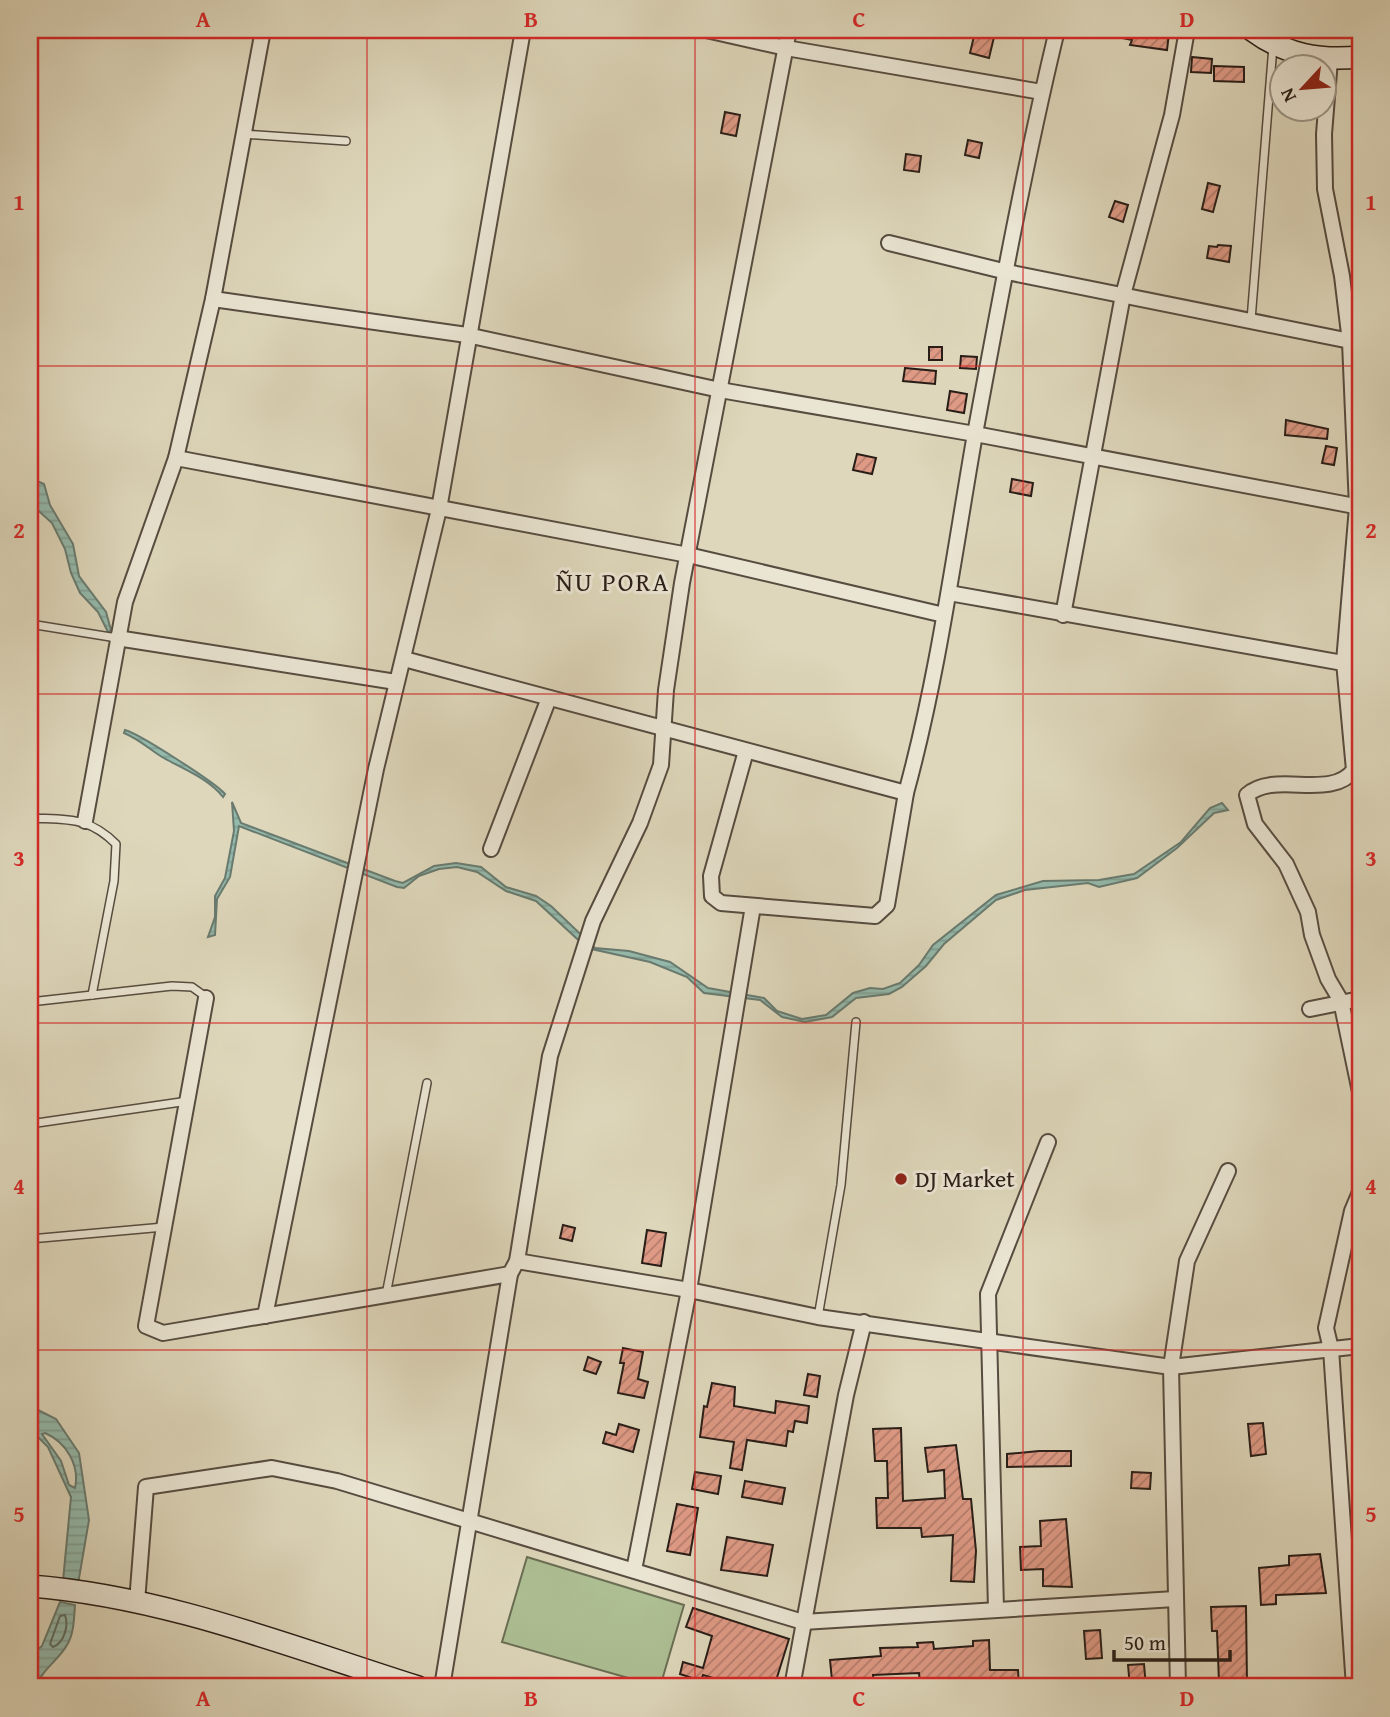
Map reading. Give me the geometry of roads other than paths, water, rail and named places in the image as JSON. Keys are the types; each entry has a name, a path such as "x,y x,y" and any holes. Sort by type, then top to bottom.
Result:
{"street":[{"path":"85,821 125,602 176,458 214,299 263,30"},
{"path":"265,1316 396,682 404,659 439,509 467,335 523,30"},
{"path":"706,30 786,48 1042,92"},
{"path":"442,1687 467,1520 550,1056 593,921 640,823 661,765 666,729 666,690 688,555 789,30"},
{"path":"746,751 710,886 712,896 721,903 753,906 875,916 883,912 887,905 906,793 944,615 975,434 1042,92 1057,30"},
{"path":"1063,615 1123,295 1172,115 1187,30"},
{"path":"1252,30 1273,46 1291,52"},
{"path":"1338,59 1360,57"},
{"path":"1325,122 1325,189 1355,342 1358,507 1344,662 1354,770 1348,778 1340,782 1253,789 1247,795 1255,824 1286,864 1308,912 1312,935 1328,979 1341,1001 1360,1092"},
{"path":"889,243 1007,272 1355,342"},
{"path":"214,299 467,335 720,390 975,434 1094,459 1358,507"},
{"path":"176,458 688,555 944,615"},
{"path":"948,593 1360,666"},
{"path":"117,638 396,682"},
{"path":"404,659 906,793"},
{"path":"491,849 549,698"},
{"path":"634,1570 689,1290 753,906"},
{"path":"206,998 146,1326 149,1330 163,1333 386,1296 513,1267 689,1290 818,1317 1171,1367 1360,1346"},
{"path":"1310,1009 1360,999"},
{"path":"996,1609 987,1340 988,1294 1048,1142"},
{"path":"1178,1687 1171,1367 1187,1261 1228,1171"},
{"path":"1354,1687 1331,1349 1326,1328 1352,1211 1360,1192"},
{"path":"792,1687 846,1395 864,1322"},
{"path":"137,1602 144,1491 150,1484 257,1469 291,1470 467,1520 803,1622 1175,1599"},
{"path":"40,1587 137,1602 205,1618 418,1687"}],"lane":[{"path":"1251,320 1273,46"},
{"path":"243,134 346,141"},
{"path":"30,624 117,638"},
{"path":"30,818 85,821 102,830 116,844 114,881 92,995"},
{"path":"30,1002 172,986 192,987 206,998"},
{"path":"818,1317 841,1185 856,1022"},
{"path":"386,1296 427,1083"},
{"path":"30,1124 189,1101"},
{"path":"30,1239 164,1227"}],"water":[{"path":"30,478 44,484 50,505 73,544 79,576 106,612 111,630 108,632 98,612 80,593 65,549 52,523 30,503"},
{"path":"125,730 176,759 225,794 223,797 203,779 162,757 124,733"},
{"path":"232,802 241,823 395,881 403,883 434,866 456,863 481,867 506,887 536,896 551,906 595,948 629,951 670,962 708,988 764,998 777,1011 802,1019 826,1015 853,993 870,988 883,989 900,983 919,965 933,945 996,895 1043,881 1099,880 1134,874 1181,842 1210,808 1222,803 1228,810 1214,813 1177,848 1137,878 1099,887 1088,883 1025,890 996,900 944,944 926,966 902,987 889,994 856,998 832,1017 805,1022 782,1017 760,1000 704,993 687,977 650,962 587,948 536,901 506,891 477,872 457,867 439,869 419,876 404,888 397,887 239,826 230,877 217,899 215,935 208,937 215,917 215,896 225,878 234,831"},
{"path":"30,1406 56,1419 79,1453 89,1520 78,1584 63,1581 71,1497 48,1447 30,1429","holes":["42,1434 53,1437 70,1455 75,1471 75,1488 69,1485 61,1461"]},
{"path":"60,1602 75,1605 71,1636 36,1687 30,1687 30,1656 42,1646"}],"place":[{"name":"DJ Market","path":"901,1179"}],"district":[{"name":"ÑU PORA","path":"613,582"}]}
